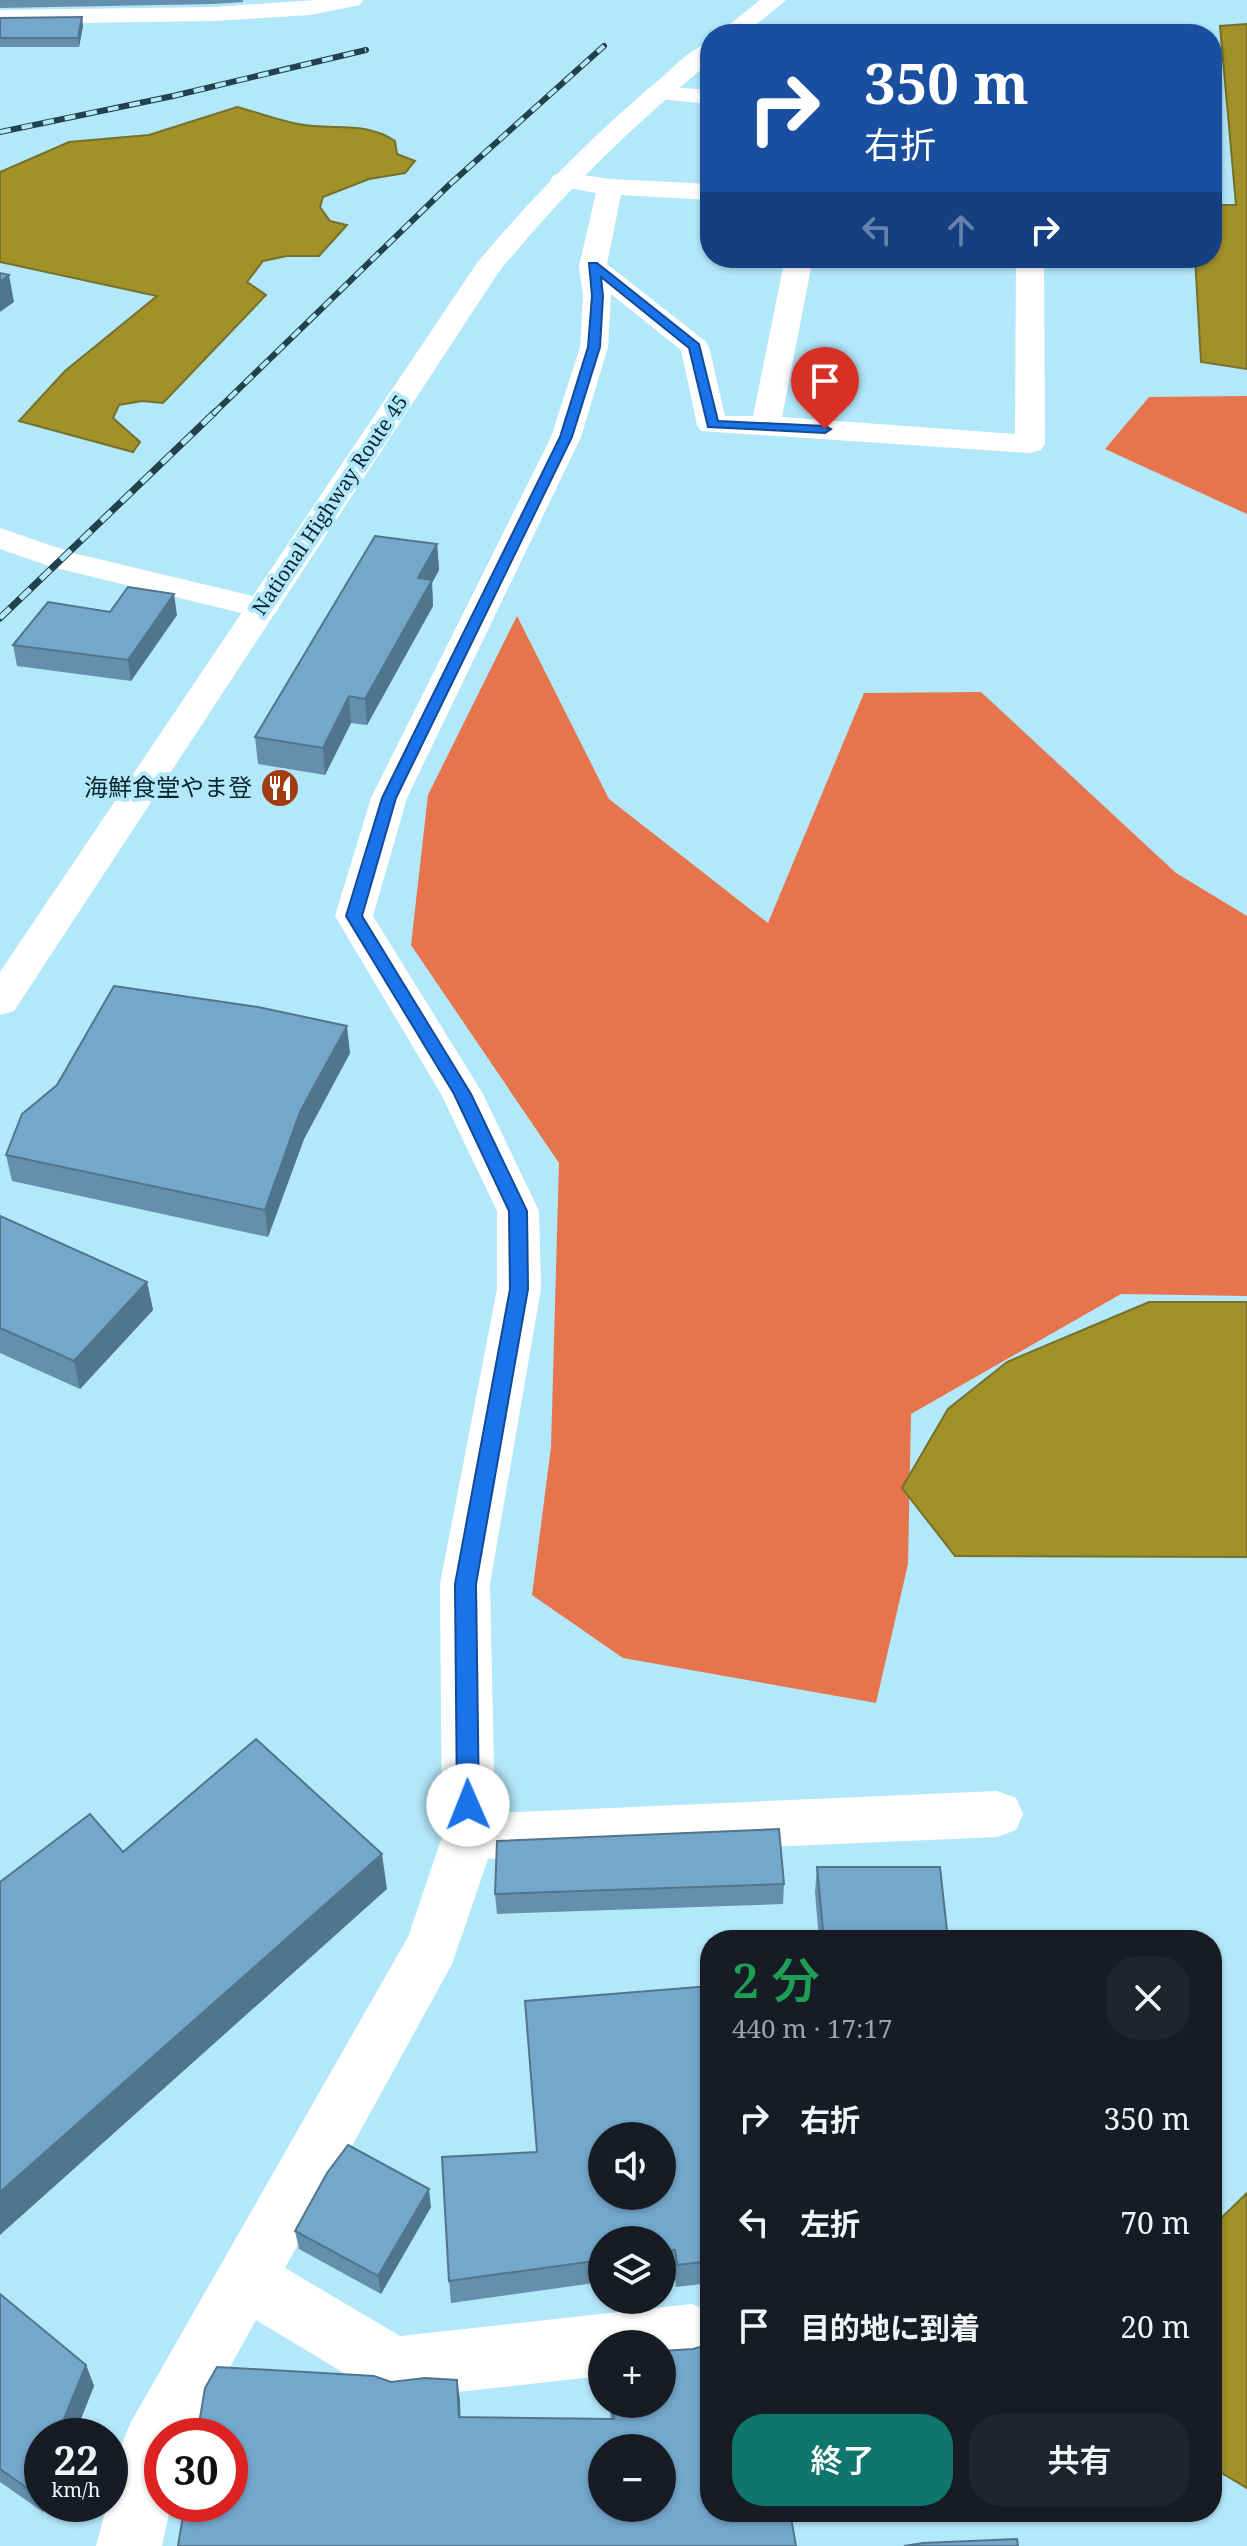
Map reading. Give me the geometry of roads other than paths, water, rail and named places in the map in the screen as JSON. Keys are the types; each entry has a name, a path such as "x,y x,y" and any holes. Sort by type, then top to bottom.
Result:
{"main road":[{"path":"0,17 214,14 310,8 352,0"},
{"path":"743,24 775,0"},
{"name":"National Highway Route 45","path":"0,1002 487,269 531,212 563,180 657,93 700,58"},
{"path":"657,93 700,96"},
{"path":"563,180 610,187 700,192"},
{"path":"129,2546 153,2444 433,1946 469,1837 465,1584 519,1289 518,1211 462,1094 354,916 389,798 566,437 594,347 597,296 593,266 610,187"},
{"path":"593,266 695,347 712,425 766,425 1030,444 1030,268"},
{"path":"766,425 797,268"},
{"path":"0,538 63,560 262,608"},
{"path":"469,1837 997,1814"},
{"path":"245,2279 394,2368 588,2347"},
{"path":"676,2337 692,2335"}],"railway":[{"path":"213,414 449,185 604,46"},
{"path":"0,132 173,96 366,50"},
{"path":"0,618 215,412"}],"place":[{"name":"海鮮食堂やま登","path":"280,788"}]}
